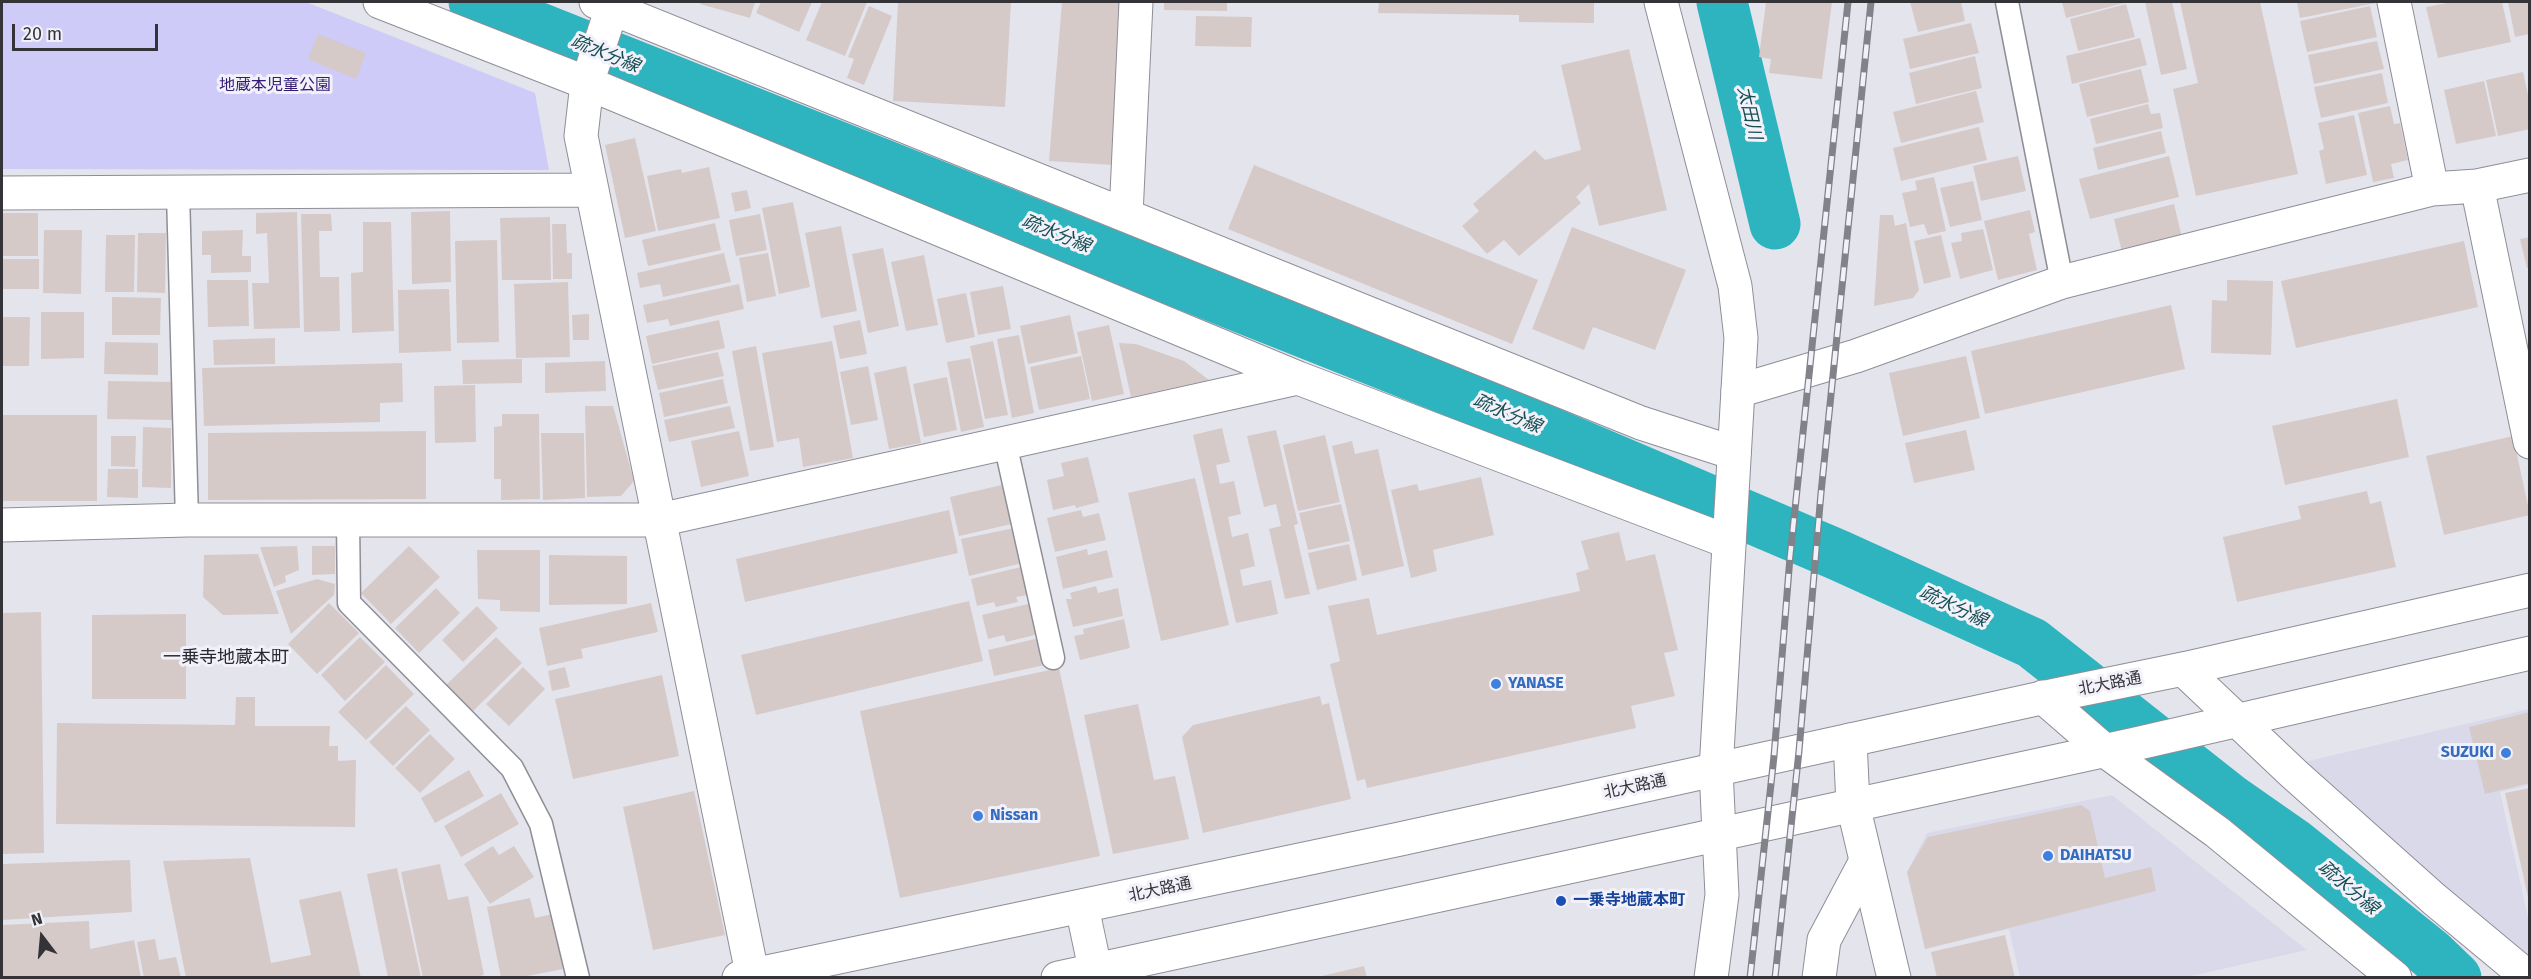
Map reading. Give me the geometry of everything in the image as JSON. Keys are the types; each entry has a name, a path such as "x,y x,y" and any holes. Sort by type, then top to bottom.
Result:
{"street":[{"path":"380,2 587,83 1298,378 1730,533"},
{"path":"1126,215 1136,2"},
{"path":"1661,2 1734,286 1741,338 1716,770 1722,895 1711,978"},
{"path":"2394,2 2433,189"},
{"path":"748,977 581,136 587,83 608,4 1641,423 1734,463"},
{"path":"1738,391 1857,356 2062,282 2433,189 2478,186 2529,175"},
{"path":"2478,186 2529,435"},
{"path":"2,194 592,190"},
{"path":"2,525 187,520 659,520 1298,378"},
{"name":"北大路通","path":"748,977 2183,669 2529,590"},
{"path":"1059,978 1096,973 1718,833 2119,747 2197,728 2239,721 2529,653"},
{"path":"2183,669 2294,774 2434,899 2529,978"},
{"path":"2049,696 2119,747 2217,832 2395,978"},
{"path":"1850,740 1853,805 1894,978"},
{"path":"1819,978 1824,940 1866,861"},
{"path":"1082,907 1096,973"}],"lane":[{"path":"2007,2 2062,282"},
{"path":"178,193 187,520"},
{"path":"1005,443 1053,658"},
{"path":"348,520 349,603 512,768 541,824 578,978"}],"shaded area":[{"path":"2529,709 2529,785 2500,792 2529,922 2528,958 2300,763"},
{"path":"2112,795 2307,950 2187,977 2020,977 2009,929 1925,949 1907,872 1927,833"}],"green space":[{"name":"地蔵本児童公園","path":"2,2 306,2 535,93 549,170 2,169"}],"building":[{"path":"701,2 755,2 750,18 700,4"},
{"path":"761,2 812,2 799,32 756,13"},
{"path":"822,2 867,2 845,56 806,40"},
{"path":"898,2 1011,2 1005,107 893,101"},
{"path":"1062,2 1126,2 1113,165 1049,161"},
{"path":"1164,2 1227,2 1227,11 1164,10"},
{"path":"1379,2 1594,2 1594,23 1519,22 1519,15 1378,13"},
{"path":"1766,2 1832,2 1822,79 1769,73 1771,59 1759,57"},
{"path":"1910,2 1961,2 1965,21 1918,32"},
{"path":"2062,2 2128,2 2066,18"},
{"path":"2145,2 2172,2 2187,69 2161,75"},
{"path":"2180,2 2260,2 2298,174 2196,196 2173,89 2198,83"},
{"path":"2297,2 2376,2 2376,3 2300,18"},
{"path":"2453,2 2502,2 2511,42 2438,58 2426,7"},
{"path":"2508,2 2530,2 2530,34 2515,37"},
{"path":"2126,4 2135,37 2078,51 2070,19"},
{"path":"869,6 892,16 864,85 847,78 854,59 848,57"},
{"path":"2370,6 2377,37 2307,52 2300,21"},
{"path":"1196,16 1252,17 1251,47 1195,46"},
{"path":"1971,23 1979,53 1910,69 1903,39"},
{"path":"318,34 366,53 356,79 308,59"},
{"path":"2140,38 2147,65 2072,84 2066,56"},
{"path":"2377,41 2384,69 2314,84 2308,55"},
{"path":"1629,49 1667,210 1599,226 1589,184 1576,197 1581,203 1519,256 1504,240 1487,254 1462,226 1479,211 1473,204 1535,150 1545,160 1581,150 1561,65"},
{"path":"1975,56 1982,88 1916,104 1909,73"},
{"path":"2141,69 2149,102 2087,117 2079,84"},
{"path":"2523,72 2530,104 2530,129 2498,136 2486,80"},
{"path":"2382,73 2388,103 2321,118 2314,87"},
{"path":"2484,81 2496,136 2456,144 2444,90"},
{"path":"1976,91 1984,122 1901,143 1893,112"},
{"path":"2148,104 2151,114 2160,113 2163,128 2096,144 2090,119"},
{"path":"2390,106 2394,124 2400,123 2408,160 2391,164 2394,178 2373,182 2358,113"},
{"path":"2354,115 2367,175 2326,184 2319,151 2324,149 2318,123"},
{"path":"1979,127 1987,160 1901,181 1893,148"},
{"path":"2161,131 2166,153 2098,170 2093,148"},
{"path":"635,138 656,231 625,238 605,145"},
{"path":"2018,156 2026,191 1981,201 1973,166"},
{"path":"2169,156 2179,197 2090,219 2079,179"},
{"path":"1254,165 1538,280 1512,344 1228,229"},
{"path":"709,167 720,218 658,231 647,176 681,169 682,173"},
{"path":"1934,177 1946,231 1928,235 1924,224 1910,227 1902,193 1917,190 1915,181"},
{"path":"1973,181 1982,220 1950,227 1940,188"},
{"path":"747,190 751,208 735,212 731,193"},
{"path":"793,202 810,287 779,294 762,208"},
{"path":"2174,204 2183,242 2123,256 2114,219"},
{"path":"2030,210 2035,232 2029,234 2037,270 1998,280 1984,221"},
{"path":"450,211 451,282 412,284 411,212"},
{"path":"297,212 300,328 254,329 252,283 269,283 267,233 256,234 256,213"},
{"path":"2,213 38,213 38,256 2,256"},
{"path":"301,214 331,214 332,231 319,231 320,277 339,277 340,331 304,332"},
{"path":"760,214 767,250 736,256 729,220"},
{"path":"1880,215 1893,215 1895,226 1906,223 1919,290 1913,298 1874,306"},
{"path":"550,217 551,280 502,280 500,218"},
{"path":"363,222 391,222 394,331 352,333 351,273 363,272"},
{"path":"715,223 721,250 648,266 642,240"},
{"path":"552,224 566,224 567,253 572,253 572,279 553,279"},
{"path":"841,226 857,311 821,318 805,233"},
{"path":"1572,227 1686,270 1655,350 1593,327 1584,350 1532,329"},
{"path":"1983,229 1993,270 1960,279 1951,243 1962,241 1961,233"},
{"path":"44,230 82,230 81,294 43,293"},
{"path":"243,230 242,256 251,256 251,272 211,273 211,255 202,255 202,231"},
{"path":"138,233 166,233 165,293 137,292"},
{"path":"106,235 135,235 134,292 105,292"},
{"path":"1941,235 1951,277 1924,284 1914,241"},
{"path":"2530,237 2530,268 2527,268 2520,239"},
{"path":"497,240 499,342 457,343 455,241"},
{"path":"2464,241 2478,307 2296,348 2281,281"},
{"path":"883,248 899,326 868,333 852,254"},
{"path":"724,253 731,282 663,297 660,284 640,288 637,273"},
{"path":"768,253 776,296 747,302 739,258"},
{"path":"924,255 938,325 906,331 891,262"},
{"path":"2,259 39,259 39,289 2,289"},
{"path":"207,280 248,280 249,326 208,327"},
{"path":"2227,280 2273,281 2271,355 2211,353 2212,300 2227,301"},
{"path":"568,282 570,357 516,358 514,284"},
{"path":"739,284 744,309 670,326 668,319 647,323 643,305"},
{"path":"1003,286 1011,329 978,335 970,292"},
{"path":"449,289 451,351 399,353 398,290"},
{"path":"966,293 975,337 946,343 937,299"},
{"path":"112,297 161,298 160,335 112,335"},
{"path":"2171,305 2185,369 1985,414 1971,351"},
{"path":"41,312 84,312 84,358 41,359"},
{"path":"589,314 589,340 573,340 572,315"},
{"path":"1070,315 1078,353 1028,364 1020,326"},
{"path":"2,317 30,317 29,366 2,366"},
{"path":"719,320 725,348 652,364 646,336"},
{"path":"860,320 867,354 840,359 833,326"},
{"path":"1109,325 1124,394 1092,401 1077,332"},
{"path":"1019,335 1034,413 1012,418 997,339"},
{"path":"275,338 275,364 214,365 213,340"},
{"path":"832,341 853,458 803,467 799,438 777,442 762,353"},
{"path":"993,341 1008,415 985,419 970,346"},
{"path":"105,342 158,343 158,375 104,374"},
{"path":"1119,343 1136,344 1184,361 1209,380 1131,397"},
{"path":"756,346 774,447 750,451 732,351"},
{"path":"718,352 724,376 658,390 652,366"},
{"path":"1081,356 1090,399 1039,410 1030,367"},
{"path":"1966,356 1980,418 1903,436 1889,373"},
{"path":"970,358 984,427 961,432 947,362"},
{"path":"522,359 522,383 463,384 462,360"},
{"path":"605,361 606,391 545,393 545,363"},
{"path":"402,363 403,402 380,403 380,422 204,426 202,368"},
{"path":"868,366 878,420 851,425 840,372"},
{"path":"906,366 921,443 889,449 874,373"},
{"path":"947,377 957,430 924,437 913,384"},
{"path":"723,379 728,403 664,417 659,393"},
{"path":"108,381 174,382 173,420 107,419"},
{"path":"475,385 476,442 435,443 434,386"},
{"path":"2397,399 2409,457 2285,485 2272,426"},
{"path":"585,406 613,406 634,481 621,496 587,497"},
{"path":"730,406 735,428 669,442 664,420"},
{"path":"502,414 539,414 540,499 501,500 501,479 494,479 494,427 502,426"},
{"path":"2,415 97,415 97,501 2,501"},
{"path":"143,427 171,428 171,488 142,487"},
{"path":"1222,428 1230,462 1216,465 1220,484 1234,481 1241,514 1228,517 1232,537 1248,533 1255,566 1240,570 1243,586 1271,580 1278,614 1236,623 1193,435"},
{"path":"1276,430 1298,524 1294,525 1310,594 1285,599 1269,529 1281,526 1276,504 1264,507 1247,436"},
{"path":"1966,430 1975,470 1914,483 1905,443"},
{"path":"426,431 426,499 208,500 208,433"},
{"path":"739,431 749,476 701,487 691,441"},
{"path":"541,433 584,433 585,498 543,500"},
{"path":"1325,435 1340,502 1298,511 1283,445"},
{"path":"111,436 136,436 135,467 111,466"},
{"path":"2513,436 2530,515 2444,535 2426,456"},
{"path":"1352,441 1355,454 1378,449 1404,566 1362,576 1332,446"},
{"path":"1088,457 1099,502 1076,508 1075,505 1053,510 1047,480 1064,476 1061,463"},
{"path":"108,469 138,469 138,498 107,497"},
{"path":"1481,477 1494,535 1433,550 1437,571 1411,578 1391,490 1417,484 1419,491"},
{"path":"1195,478 1229,625 1161,641 1128,493"},
{"path":"1006,484 1016,523 959,536 950,497"},
{"path":"2367,491 2370,504 2381,501 2396,567 2237,602 2223,537 2301,519 2298,506"},
{"path":"1341,504 1350,541 1308,550 1299,513"},
{"path":"949,510 958,553 745,602 736,559"},
{"path":"1081,510 1083,517 1099,513 1106,540 1055,552 1047,518"},
{"path":"1014,528 1022,563 969,576 961,539"},
{"path":"1619,532 1626,561 1655,554 1678,650 1664,653 1675,696 1631,706 1636,728 1367,788 1365,779 1357,781 1330,664 1340,661 1328,606 1369,598 1377,635 1580,591 1576,573 1589,569 1581,541"},
{"path":"1349,544 1357,580 1317,590 1308,553"},
{"path":"297,546 299,570 285,576 286,582 274,587 260,547"},
{"path":"312,546 335,546 335,574 312,575"},
{"path":"409,546 440,577 391,624 361,593"},
{"path":"1087,549 1088,555 1107,550 1113,577 1063,589 1056,557"},
{"path":"477,550 540,550 540,612 500,611 500,600 478,599"},
{"path":"258,554 279,614 223,615 203,597 204,555"},
{"path":"549,555 627,556 627,604 549,605"},
{"path":"1021,567 1028,595 1016,597 1018,602 996,607 994,602 977,606 971,579"},
{"path":"317,579 335,584 334,595 291,634 276,591"},
{"path":"1096,586 1098,593 1118,588 1123,616 1073,627 1066,599 1072,599 1070,593"},
{"path":"436,588 460,613 419,653 395,628"},
{"path":"969,601 983,661 756,715 741,655"},
{"path":"329,603 359,633 317,674 288,644"},
{"path":"651,603 658,632 581,649 583,658 547,666 539,628"},
{"path":"1032,603 1039,634 1006,642 1004,635 988,639 982,615"},
{"path":"477,606 498,628 463,662 442,640"},
{"path":"41,612 44,853 2,854 2,613"},
{"path":"186,614 186,699 92,699 92,615"},
{"path":"1124,619 1130,648 1080,660 1074,636 1084,634 1083,629"},
{"path":"360,637 385,662 345,701 321,675"},
{"path":"496,637 522,663 472,712 446,685"},
{"path":"1039,638 1045,665 994,676 988,650"},
{"path":"386,665 414,694 366,740 338,712"},
{"path":"523,667 545,689 509,726 486,704"},
{"path":"565,667 570,687 552,691 548,671"},
{"path":"1059,668 1100,856 900,898 860,711"},
{"path":"662,675 679,756 573,779 555,699"},
{"path":"1320,696 1322,705 1329,703 1351,799 1203,833 1182,737 1193,725"},
{"path":"236,697 255,697 255,726 330,726 329,746 338,746 338,761 356,760 355,827 56,824 57,723 235,725"},
{"path":"1138,704 1154,780 1175,776 1189,839 1113,854 1084,715"},
{"path":"406,706 430,730 393,766 369,742"},
{"path":"2530,712 2530,783 2485,794 2469,727"},
{"path":"430,734 455,759 420,793 395,768"},
{"path":"469,770 484,796 435,823 421,798"},
{"path":"2530,788 2530,902 2529,902 2505,793"},
{"path":"694,791 725,935 653,950 623,807"},
{"path":"501,793 519,824 461,857 444,826"},
{"path":"2081,805 2090,811 2105,878 2151,867 2156,891 1925,949 1907,872 1928,837"},
{"path":"493,846 499,855 514,846 534,877 490,904 464,864"},
{"path":"250,858 271,963 311,955 299,900 341,891 361,978 186,978 163,861"},
{"path":"130,860 132,912 2,920 2,864"},
{"path":"440,864 448,900 468,896 484,975 472,978 423,978 401,872"},
{"path":"397,868 421,978 388,978 367,874"},
{"path":"530,898 535,918 552,914 563,969 517,978 501,978 487,907"},
{"path":"89,921 90,949 134,940 141,978 2,978 2,925"},
{"path":"2005,935 2015,978 1937,978 1931,952"},
{"path":"155,939 159,960 176,957 181,978 144,978 137,942"},
{"path":"1364,966 1367,978 1318,977"}],"waterway":[{"name":"疏水分線","path":"474,2 1467,397 1838,555 2032,643 2231,800 2294,844 2431,954 2456,978"},
{"name":"太田川","path":"1722,2 1775,224"}],"railway":[{"path":"1750,978 1774,756 1790,557 1848,2"},
{"path":"1775,978 1871,2"}],"place":[{"name":"YANASE","path":"1496,684"},
{"name":"SUZUKI","path":"2506,753"},
{"name":"Nissan","path":"978,816"},
{"name":"DAIHATSU","path":"2048,856"},
{"name":"一乗寺地蔵本町","path":"1561,901"}],"district":[{"name":"一乗寺地蔵本町","path":"226,658"}]}
